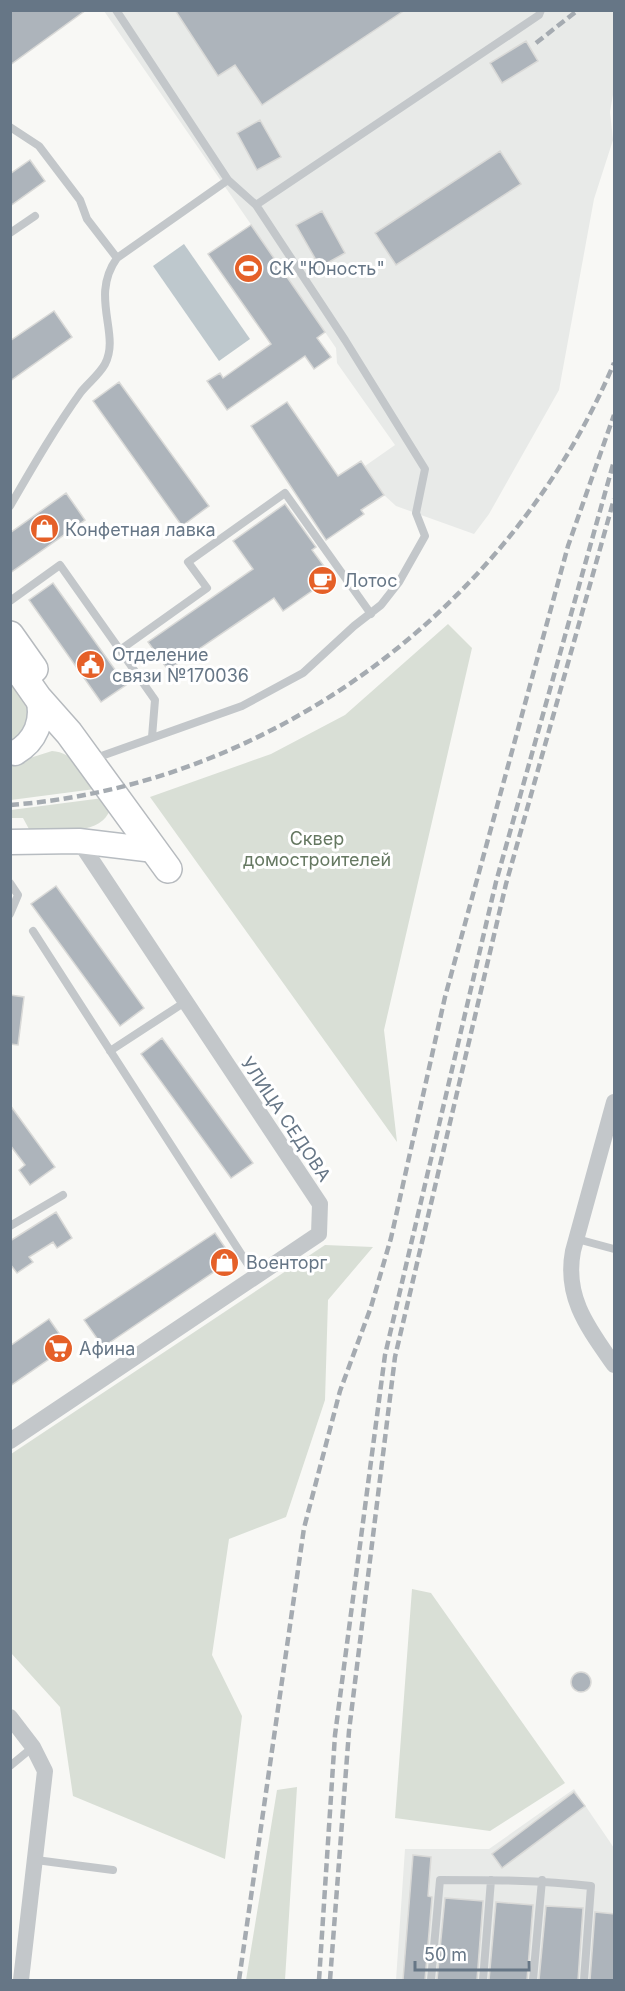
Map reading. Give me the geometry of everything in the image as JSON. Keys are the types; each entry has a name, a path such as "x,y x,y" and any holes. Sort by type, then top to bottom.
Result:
{"main road":[{"path":"10,635 48,688 69,733"},
{"path":"10,658 38,698 90,760 161,859"}],"street":[{"path":"13,754 28,744 37,730 40,715 38,698"},
{"path":"13,754 69,733"},
{"path":"11,846 79,841 161,859"},
{"name":"УЛИЦА СЕДОВА","path":"10,1441 319,1234 320,1204 79,841"},
{"path":"615,1102 577,1239 571,1274 575,1304 585,1324 615,1365"},
{"path":"10,1718 33,1747 45,1771 21,1980"}],"lane":[{"path":"90,760 263,697 303,673 354,626 371,614 399,582 425,536 416,513 425,469 345,340 256,205 228,180 116,10"},
{"path":"256,205 539,15 541,10"},
{"path":"10,127 39,146 80,200 87,219 117,258"},
{"path":"10,506 81,392 105,364 110,346 105,317 107,272 117,258 228,180"},
{"path":"10,233 34,216"},
{"path":"10,484 17,494"},
{"path":"120,650 207,588 188,562 285,492 371,614"},
{"path":"10,600 60,565 155,700 152,737"},
{"path":"10,883 18,895 10,914"},
{"path":"33,931 257,1277"},
{"path":"110,1051 184,1002"},
{"path":"10,1213 13,1225 63,1195"},
{"path":"577,1239 615,1249"},
{"path":"10,1766 33,1747"},
{"path":"36,1860 113,1870"},
{"path":"431,1980 440,1880 542,1880 591,1886 584,1980"},
{"path":"483,1980 491,1880"},
{"path":"533,1980 542,1880"}],"shaded area":[{"path":"104,11 614,11 614,89 610,112 613,140 594,199 559,390 489,514 474,534 396,506 384,495 365,466 395,445 337,363 336,348"},
{"path":"184,244 250,339 219,361 153,266"},
{"path":"574,1789 614,1848 614,1980 396,1980 405,1849 489,1849"}],"green space":[{"name":"Сквер домостроителей","path":"448,624 472,648 384,1030 397,1142 150,797 271,754 345,715"},
{"path":"10,679 31,709 29,723 10,745"},
{"path":"52,751 60,752 72,759 95,789 11,800 11,764"},
{"path":"103,798 110,809 106,817 99,823 80,830 30,831 23,818 11,818 11,810"},
{"path":"325,1245 373,1247 328,1300 325,1400 286,1517 229,1539 212,1655 242,1716 225,1859 73,1796 60,1707 11,1653 11,1454"},
{"path":"412,1589 431,1593 565,1783 490,1831 395,1818"},
{"path":"297,1787 285,1980 246,1980 277,1790"}],"building":[{"path":"10,10 86,10 10,65"},
{"path":"175,10 405,10 262,105 235,65 218,76"},
{"path":"526,41 538,61 502,83 490,63"},
{"path":"260,120 281,157 257,170 237,133"},
{"path":"500,151 521,184 396,265 375,233"},
{"path":"30,160 45,181 10,206 10,174"},
{"path":"322,211 345,253 320,267 296,225"},
{"path":"251,225 325,332 317,338 331,357 314,369 305,356 227,410 207,381 220,373 223,378 271,344 208,254"},
{"path":"54,311 72,337 10,381 10,341"},
{"path":"119,382 209,506 182,526 93,401"},
{"path":"287,402 338,476 361,461 384,495 361,510 364,514 326,540 251,426"},
{"path":"66,493 85,520 10,573 10,533"},
{"path":"285,504 316,547 312,550 332,577 283,611 274,598 168,670 148,642 253,569 233,541"},
{"path":"53,583 126,685 101,702 29,600"},
{"path":"56,886 144,1008 120,1026 31,904"},
{"path":"10,995 24,997 18,1045 10,1044"},
{"path":"162,1038 253,1163 231,1178 141,1054"},
{"path":"10,1105 55,1167 30,1185 19,1170 25,1165 10,1145"},
{"path":"56,1212 72,1238 57,1248 53,1242 29,1257 33,1262 17,1273 10,1264 10,1241"},
{"path":"215,1233 233,1259 103,1347 84,1320"},
{"path":"49,1319 68,1346 10,1386 10,1346"},
{"path":"581,1672 588,1675 591,1682 588,1689 581,1692 574,1689 571,1682 574,1675"},
{"path":"574,1792 585,1806 502,1868 492,1854"},
{"path":"413,1855 431,1857 428,1896 432,1897 425,1980 403,1980"},
{"path":"445,1898 483,1901 477,1980 437,1980"},
{"path":"496,1902 533,1905 527,1980 489,1980"},
{"path":"546,1906 583,1908 578,1980 539,1980"},
{"path":"595,1912 615,1914 615,1980 590,1980"}],"railway":[{"path":"536,43 578,10"},
{"path":"10,805 108,790 201,762 290,720 373,667 448,604 514,531 570,451 614,363"},
{"path":"239,1980 304,1528 340,1391 371,1307 391,1238 445,997 568,546 614,415"},
{"path":"319,1980 335,1735 385,1355 496,882 614,461"},
{"path":"330,1980 349,1731 395,1357 506,884 614,499"}],"place":[{"name":"СК \"Юность\"","path":"248,268"},
{"name":"Конфетная лавка","path":"44,529"},
{"name":"Лотос","path":"323,580"},
{"name":"Отделение связи №170036","path":"91,664"},
{"name":"Военторг","path":"225,1262"},
{"name":"Афина","path":"58,1348"}]}
